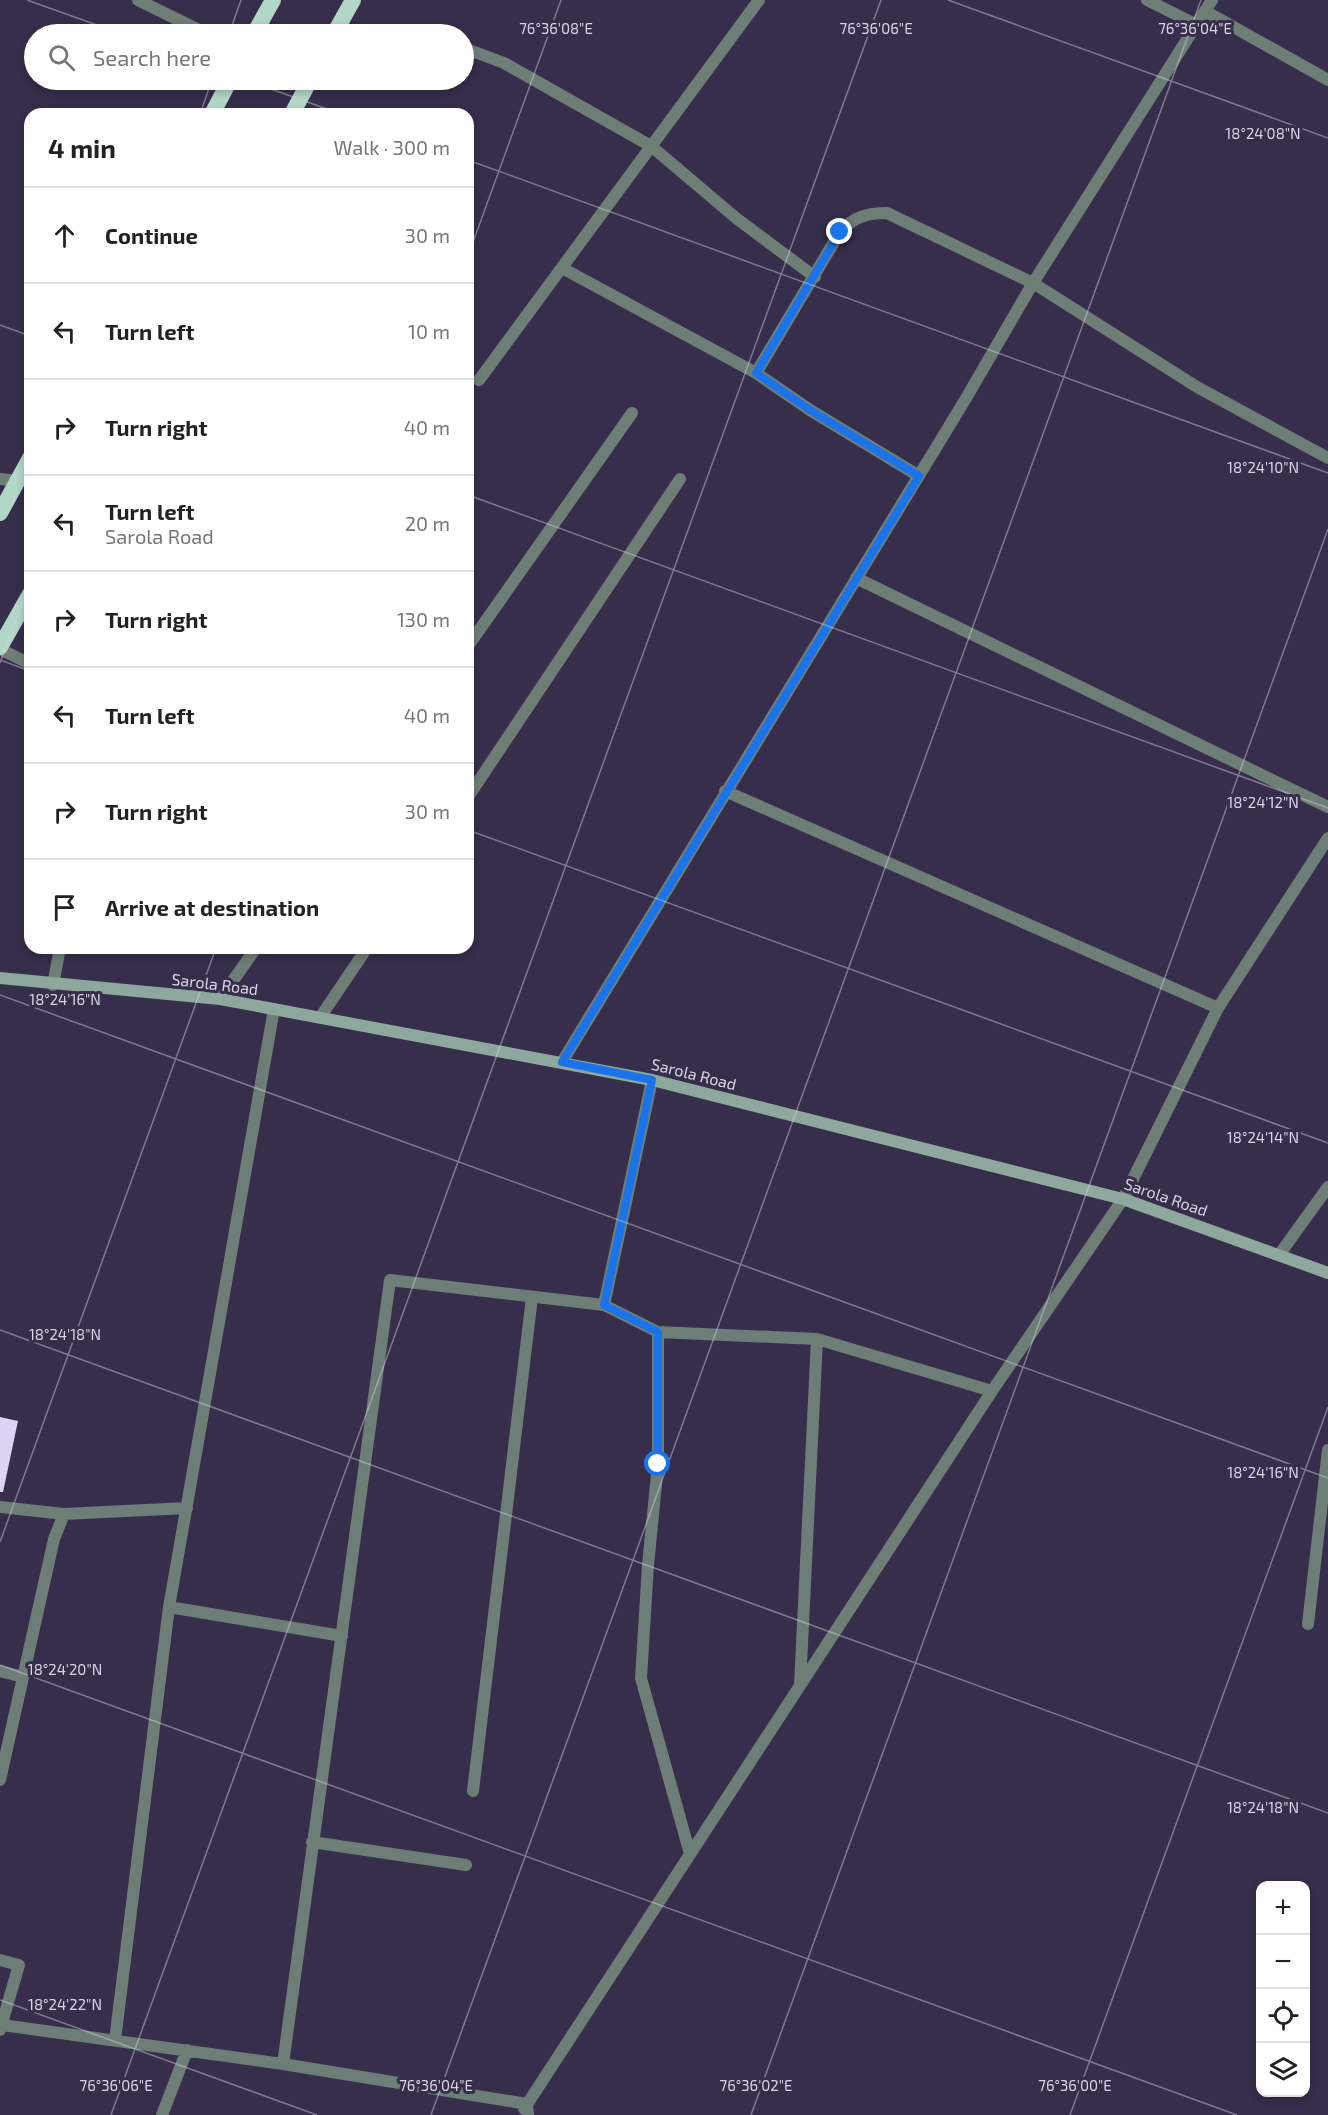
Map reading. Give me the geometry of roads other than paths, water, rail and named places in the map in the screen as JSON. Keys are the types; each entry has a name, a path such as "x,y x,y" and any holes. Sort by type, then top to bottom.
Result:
{"highway":[{"path":"260,24 273,0"},
{"path":"340,24 352,0"},
{"path":"215,108 225,90"},
{"path":"295,108 305,90"},
{"path":"0,513 24,470"},
{"path":"0,648 24,605"}],"main road":[{"name":"Sarola Road","path":"0,978 53,985 220,999 321,1016 652,1080 1123,1199 1328,1273"}],"street":[{"path":"138,0 187,24"},
{"path":"479,380 759,0"},
{"path":"1147,0 1197,25"},
{"path":"562,1062 724,791 919,476 1033,283 1208,5 1328,80"},
{"path":"474,52 504,63 651,146 736,218 815,277"},
{"path":"756,373 840,232 851,220 871,213 887,213 1033,283 1197,387 1328,458"},
{"path":"562,268 756,373 810,410 919,476"},
{"path":"474,637 632,412"},
{"path":"0,479 18,481"},
{"path":"474,788 680,479"},
{"path":"856,578 1328,807"},
{"path":"0,648 24,661"},
{"path":"724,791 1218,1008"},
{"path":"0,1960 19,1965 1,2027 115,2040 283,2064 525,2111 992,1391 1123,1199 1218,1008 1328,838"},
{"path":"53,985 59,954"},
{"path":"220,999 252,954"},
{"path":"321,1016 363,954"},
{"path":"115,2040 169,1607 274,1009"},
{"path":"604,1305 652,1080"},
{"path":"1279,1255 1328,1186"},
{"path":"283,2064 390,1280 604,1305 658,1332 817,1340 992,1391"},
{"path":"473,1791 532,1297"},
{"path":"658,1332 658,1464 648,1565 641,1678 690,1854"},
{"path":"800,1686 817,1340"},
{"path":"1308,1624 1328,1450"},
{"path":"0,1507 64,1514 187,1508"},
{"path":"0,1780 54,1539 64,1514"},
{"path":"169,1607 342,1636"},
{"path":"0,1671 23,1677"},
{"path":"312,1842 466,1865"},
{"path":"162,2115 187,2050"}]}
